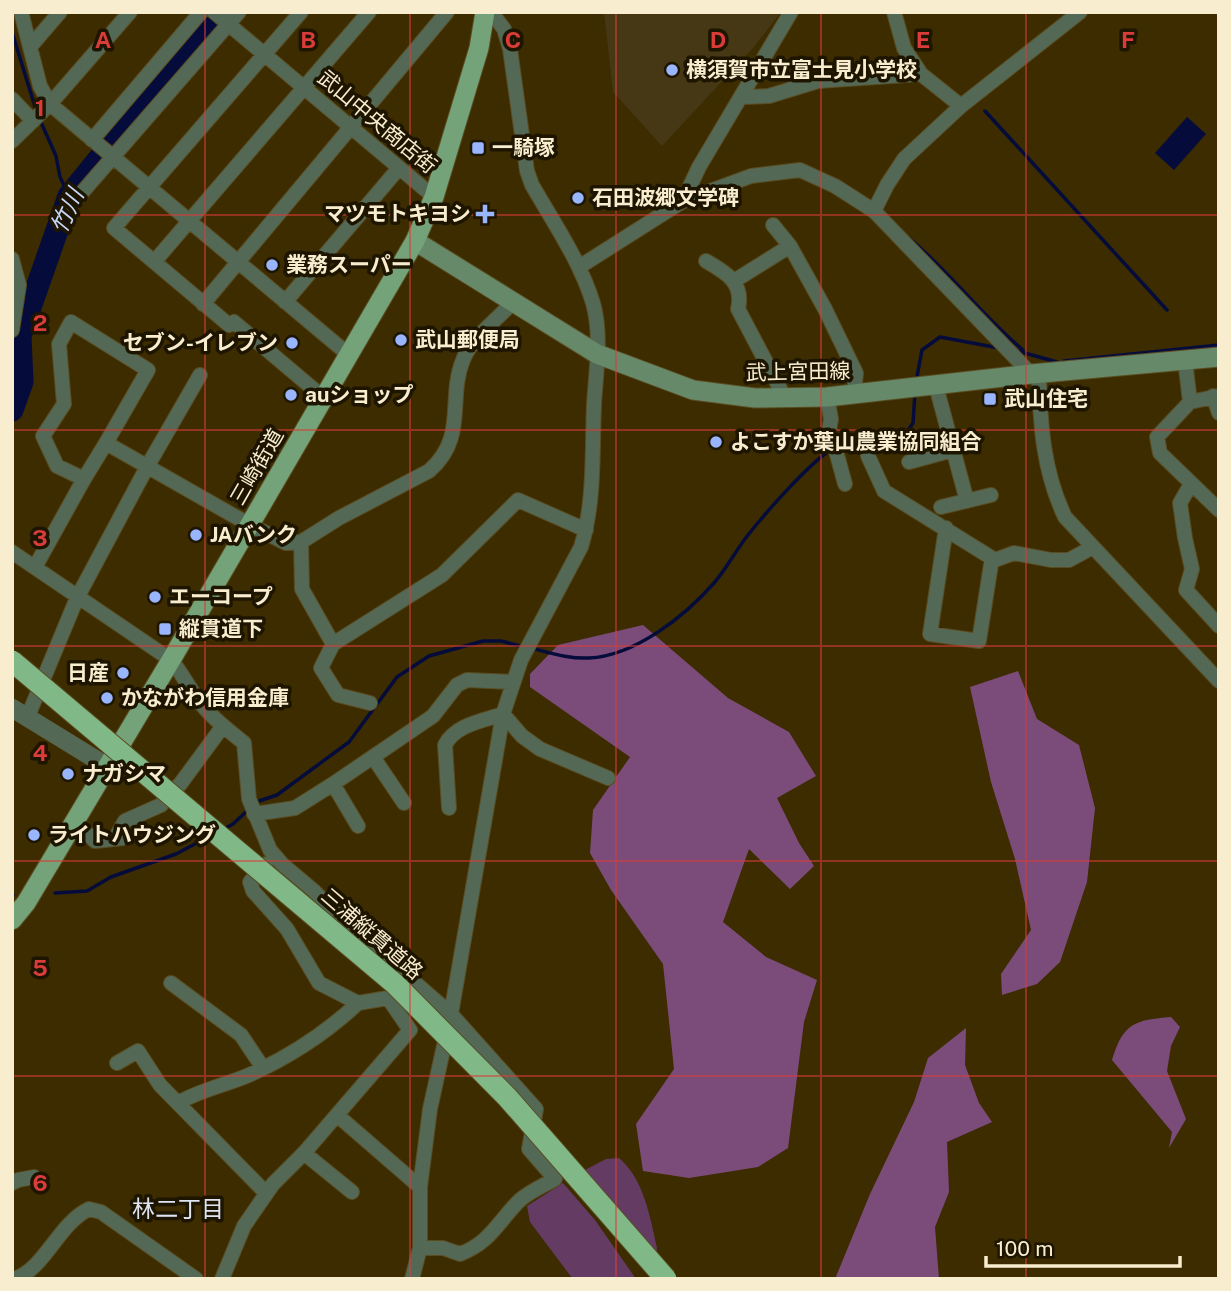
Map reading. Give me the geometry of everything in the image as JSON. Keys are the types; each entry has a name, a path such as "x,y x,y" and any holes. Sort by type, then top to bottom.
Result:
{"highway":[{"name":"三浦縦貫道路","path":"12,661 414,1002 516,1107 666,1279"},
{"name":"三浦縦貫道路","path":"12,671 330,938 418,1017 502,1102 653,1279"}],"main road":[{"name":"三崎街道","path":"12,920 26,903 108,767 415,241 434,197 479,48 485,12"},
{"name":"武上宮田線","path":"415,241 597,354 693,390 755,398 827,397 1219,357"}],"street":[{"path":"21,12 40,86 50,104 349,355"},
{"path":"30,47 60,12"},
{"path":"12,141 50,104 130,12"},
{"path":"92,140 201,12"},
{"name":"武山中央商店街","path":"214,12 434,197"},
{"path":"72,204 239,12"},
{"path":"301,12 114,228 203,304 229,325 234,322 324,398"},
{"path":"155,262 369,12"},
{"path":"203,304 447,12"},
{"path":"412,1279 420,1248 420,1187 430,1109 451,1014 503,714 513,682 536,629 581,547 586,530 592,472 597,354 593,305 579,267 532,185 527,171 510,49 504,29 491,12"},
{"path":"683,201 699,167 743,97 791,12"},
{"path":"894,12 904,48 921,74 961,106"},
{"path":"874,211 904,159 961,106 1080,12"},
{"path":"743,97 769,96 818,81 921,74"},
{"path":"12,99 33,121"},
{"path":"285,302 399,168"},
{"path":"579,267 683,201 751,176 800,170 835,186 874,211 1035,374 1045,461 1053,493 1065,517 1219,681"},
{"path":"773,225 790,246 856,373 854,394"},
{"path":"734,281 790,246"},
{"path":"12,260 19,285 12,330"},
{"path":"706,261 734,281 741,296 738,309 785,398"},
{"path":"106,443 250,525 286,542 301,542 439,463 452,439 461,363 469,346 512,303"},
{"path":"35,567 148,370 71,322 59,344 64,404 43,436 57,466 84,479"},
{"path":"1185,360 1191,402"},
{"path":"108,767 20,712 77,598 200,375"},
{"path":"922,387 953,450 967,501"},
{"path":"1219,413 1216,396 1191,402 1157,437 1160,453 1219,510"},
{"path":"827,397 831,419 828,437 836,451 845,484"},
{"path":"909,462 953,450"},
{"path":"868,456 884,491 995,560 1014,553 1051,560 1069,560 1093,547"},
{"path":"1191,484 1180,503 1192,569 1186,590 1219,626"},
{"path":"941,507 991,495"},
{"path":"370,703 338,695 321,668 333,644 442,575 518,500 586,530"},
{"path":"946,528 930,634 979,641 992,558"},
{"path":"301,542 302,589 333,644"},
{"path":"12,552 171,660 184,675 199,702 244,743 249,799 274,855 337,915 451,1014 536,1109 529,1149 555,1179 519,1200 477,1248 460,1255 443,1248 420,1248"},
{"path":"254,814 295,808 333,784 433,716 457,685 467,680 513,682"},
{"path":"503,714 522,736 540,749 608,778"},
{"path":"449,808 445,745 449,737 460,729 503,714"},
{"path":"75,822 95,841 119,838 125,821 162,804 223,726"},
{"path":"373,757 404,803"},
{"path":"333,784 358,826"},
{"path":"274,855 250,882 253,891 286,929 319,983 358,1003"},
{"path":"178,1103 189,1096 286,1057 340,1020 358,1003 388,998 413,982"},
{"path":"171,983 241,1035 263,1068"},
{"path":"222,1279 244,1226 266,1194 411,1030 388,998"},
{"path":"117,1063 138,1051 160,1085 266,1194"},
{"path":"337,1115 420,1187"},
{"path":"304,1153 352,1192"},
{"path":"12,1183 34,1178"},
{"path":"14,1279 25,1275 72,1221 89,1209 101,1212 196,1279"}],"shaded area":[{"name":"横須賀市立富士見小学校","path":"604,12 781,12 754,47 662,146 613,92"},
{"path":"1187,117 1206,134 1174,170 1155,153"},
{"path":"643,625 728,698 789,732 816,776 777,798 799,843 814,866 790,889 749,849 723,922 766,957 817,980 804,1022 788,1148 758,1167 689,1178 643,1171 636,1124 674,1069 663,964 611,890 590,853 593,810 630,757 530,687 530,674 558,645"},
{"path":"1018,671 1037,719 1079,745 1095,808 1087,882 1060,962 1037,984 1002,995 1001,974 1031,930 1015,859 991,782 970,687"},
{"path":"1171,1017 1180,1027 1171,1046 1167,1071 1186,1119 1169,1148 1172,1132 1112,1060 1121,1038 1132,1026 1139,1022"},
{"path":"966,1028 965,1065 979,1103 992,1122 947,1142 949,1192 935,1227 939,1279 835,1279 870,1194 914,1102 928,1058"},
{"path":"619,1158 628,1167 645,1199 657,1248 656,1255 585,1170 606,1159"},
{"path":"563,1183 595,1220 636,1279 572,1278 530,1222 527,1206"}],"waterway":[{"name":"竹川","path":"12,410 22,382 20,336 69,196 218,12"},
{"path":"12,32 36,110"},
{"path":"985,111 1167,310"},
{"path":"40,120 56,156 60,177 69,196"},
{"path":"909,238 1023,350"},
{"path":"916,382 922,350 940,337 999,348"},
{"path":"1064,361 1219,345"},
{"path":"1014,350 1057,362"},
{"path":"836,446 845,440 873,448 909,429 913,423 915,393"},
{"path":"531,648 567,657 606,656 658,632 702,596 766,514 798,478 830,450"},
{"path":"256,802 277,795 349,742 397,677 429,656 483,641 501,641 524,647"},
{"path":"224,829 248,810"},
{"path":"55,893 87,891 111,877 176,854 208,837"}],"place":[{"name":"横須賀市立富士見小学校","path":"672,70"},
{"name":"一騎塚","path":"478,148"},
{"name":"石田波郷文学碑","path":"578,198"},
{"name":"マツモトキヨシ","path":"485,214"},
{"name":"業務スーパー","path":"272,265"},
{"name":"武山郵便局","path":"401,340"},
{"name":"セブン-イレブン","path":"292,343"},
{"name":"auショップ","path":"291,395"},
{"name":"武山住宅","path":"990,399"},
{"name":"よこすか葉山農業協同組合","path":"716,442"},
{"name":"JAバンク","path":"196,535"},
{"name":"エーコープ","path":"155,597"},
{"name":"縦貫道下","path":"165,629"},
{"name":"日産","path":"123,673"},
{"name":"かながわ信用金庫","path":"107,698"},
{"name":"ナガシマ","path":"68,774"},
{"name":"ライトハウジング","path":"34,835"}],"district":[{"name":"林二丁目","path":"178,1209"}]}
